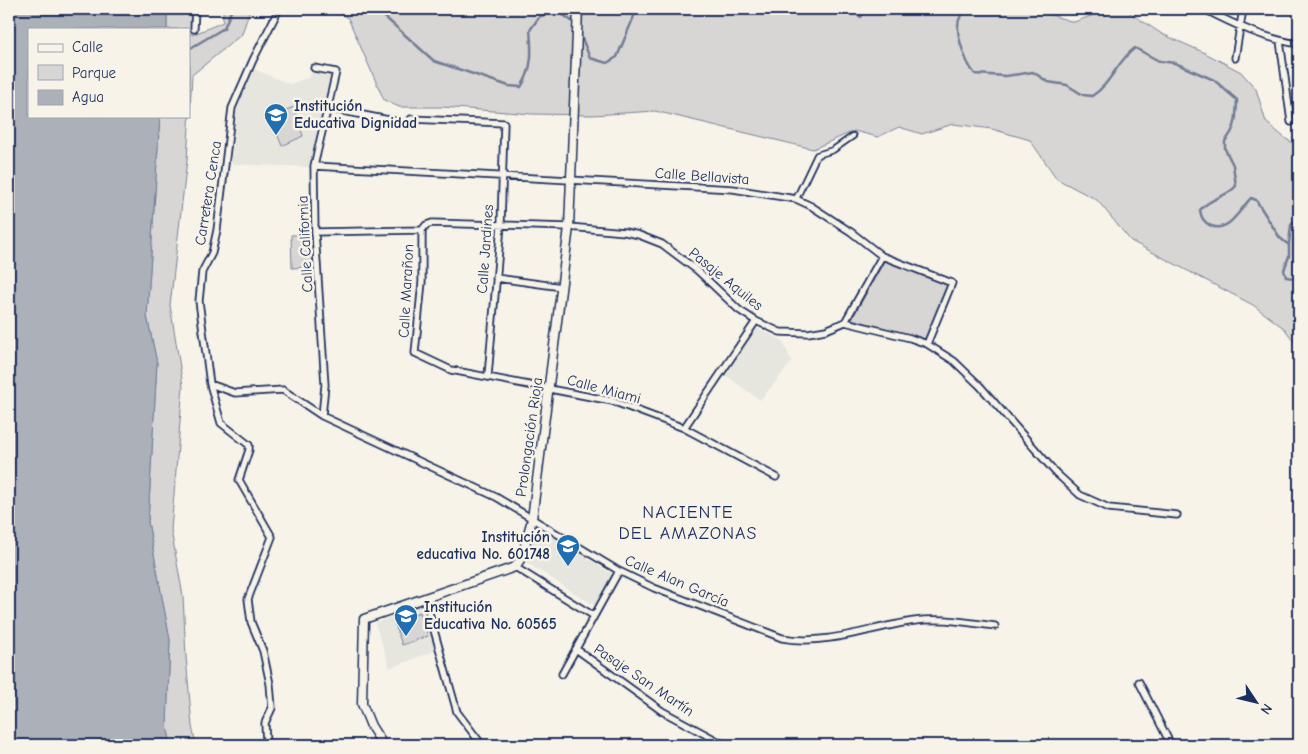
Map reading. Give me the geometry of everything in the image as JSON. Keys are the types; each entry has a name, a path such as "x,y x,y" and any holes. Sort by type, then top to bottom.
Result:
{"street":[{"path":"194,29 195,9"},
{"name":"Carretera Cenca","path":"266,745 265,723 272,708 270,684 263,651 251,622 248,599 272,536 239,480 249,445 221,423 210,384 199,301 202,272 212,253 217,230 232,108 252,60 279,9"},
{"name":"Prolongación Rioja","path":"515,567 522,557 532,519 569,227 578,9"},
{"path":"1204,9 1239,27 1280,41 1299,44"},
{"path":"1235,58 1243,9"},
{"path":"1280,41 1291,122"},
{"name":"Calle California","path":"314,68 336,72 314,166 315,232 325,375 322,416"},
{"path":"327,108 394,121"},
{"name":"Calle Jardines","path":"411,119 504,123 501,226 488,376"},
{"path":"796,199 817,154 833,150 853,136"},
{"name":"Calle Bellavista","path":"314,166 733,189 796,199 811,206 851,232 882,256 952,283 927,344"},
{"name":"Pasaje Aquiles","path":"315,232 421,232 426,225 432,223 569,227 625,232 653,239 698,271 739,310 756,321 780,332 793,333 826,330 845,322"},
{"name":"Calle Marañon","path":"415,353 422,277 421,232"},
{"path":"882,256 845,322 889,332 927,344 954,361 980,386 1056,474 1080,495 1109,508 1177,515"},
{"path":"496,278 562,287"},
{"path":"684,428 756,321"},
{"name":"Calle Miami","path":"415,353 451,370 550,387 612,401 684,428 776,477"},
{"name":"Calle Alan García","path":"210,384 235,393 282,390 322,416 466,482 619,571 654,588 782,638 797,641 849,635 915,621 940,619 995,626"},
{"path":"383,745 371,726 362,704 364,622 425,598 515,567 594,616"},
{"path":"562,674 619,571"},
{"path":"425,598 458,712 482,745"},
{"name":"Pasaje San Martín","path":"576,649 662,711 725,745"},
{"path":"1138,682 1171,745"}],"shaded area":[{"name":"Institución Educativa Dignidad","path":"254,69 289,84 308,78 314,70 333,74 311,167 231,164 237,109"},
{"path":"756,328 782,340 792,362 760,400 724,374"},
{"name":"Institución educativa No. 601748","path":"535,525 612,574 595,606 524,561"},
{"name":"Institución Educativa No. 60565","path":"424,604 437,650 390,668 375,623"}],"green space":[{"path":"167,9 193,9 192,35 223,22 223,9 250,9 242,34 192,75 190,109 190,28 167,28"},
{"path":"334,9 1031,9 1074,22 1111,9 1124,9 1162,34 1203,52 1241,72 1256,89 1266,122 1286,139 1299,146 1299,349 1285,329 1253,305 1131,241 1097,200 1057,179 1030,140 992,129 953,124 922,134 899,127 878,137 854,131 813,149 655,111 593,115 532,114 442,107 399,107 384,100 348,18"},
{"path":"294,107 303,136 282,146 270,116"},
{"path":"160,118 189,118 187,160 170,305 183,386 171,530 183,596 192,726 196,745 171,745 167,726 170,640 148,522 157,363 147,316"},
{"path":"312,234 314,267 292,268 291,235"},
{"path":"885,260 948,285 926,339 852,319"},
{"path":"420,612 428,636 402,645 394,621"}],"water":[{"path":"9,9 167,9 167,28 28,28 28,118 160,118 147,316 157,363 148,522 170,640 167,726 171,745 9,745"}],"waterway":[{"path":"190,48 224,28 232,9"},
{"path":"376,9 434,61 509,86 521,87 530,67 530,30 540,16 559,12 576,24"},
{"path":"579,31 590,58 607,63 617,57 637,9"},
{"path":"741,9 749,9"},
{"path":"848,9 861,17 865,9"},
{"path":"970,9 961,16 958,29 964,54 975,74 1006,76 1033,72 1048,82 1067,85 1083,95 1092,96 1099,91 1123,59 1135,48 1159,61 1175,63 1214,80 1237,100 1234,127 1225,141 1225,149 1233,165 1236,186 1228,193 1204,206 1200,210 1202,218 1211,226 1223,226 1234,219 1251,198 1256,200 1280,238 1289,245 1289,256 1284,270 1286,277 1293,278 1299,274"},
{"path":"1289,244 1291,225 1299,216"}],"place":[{"name":"Institución Educativa Dignidad","path":"276,136"},
{"name":"Institución educativa No. 601748","path":"568,567"},
{"name":"Institución Educativa No. 60565","path":"406,637"}],"district":[{"name":"NACIENTE DEL AMAZONAS","path":"688,522"}]}
